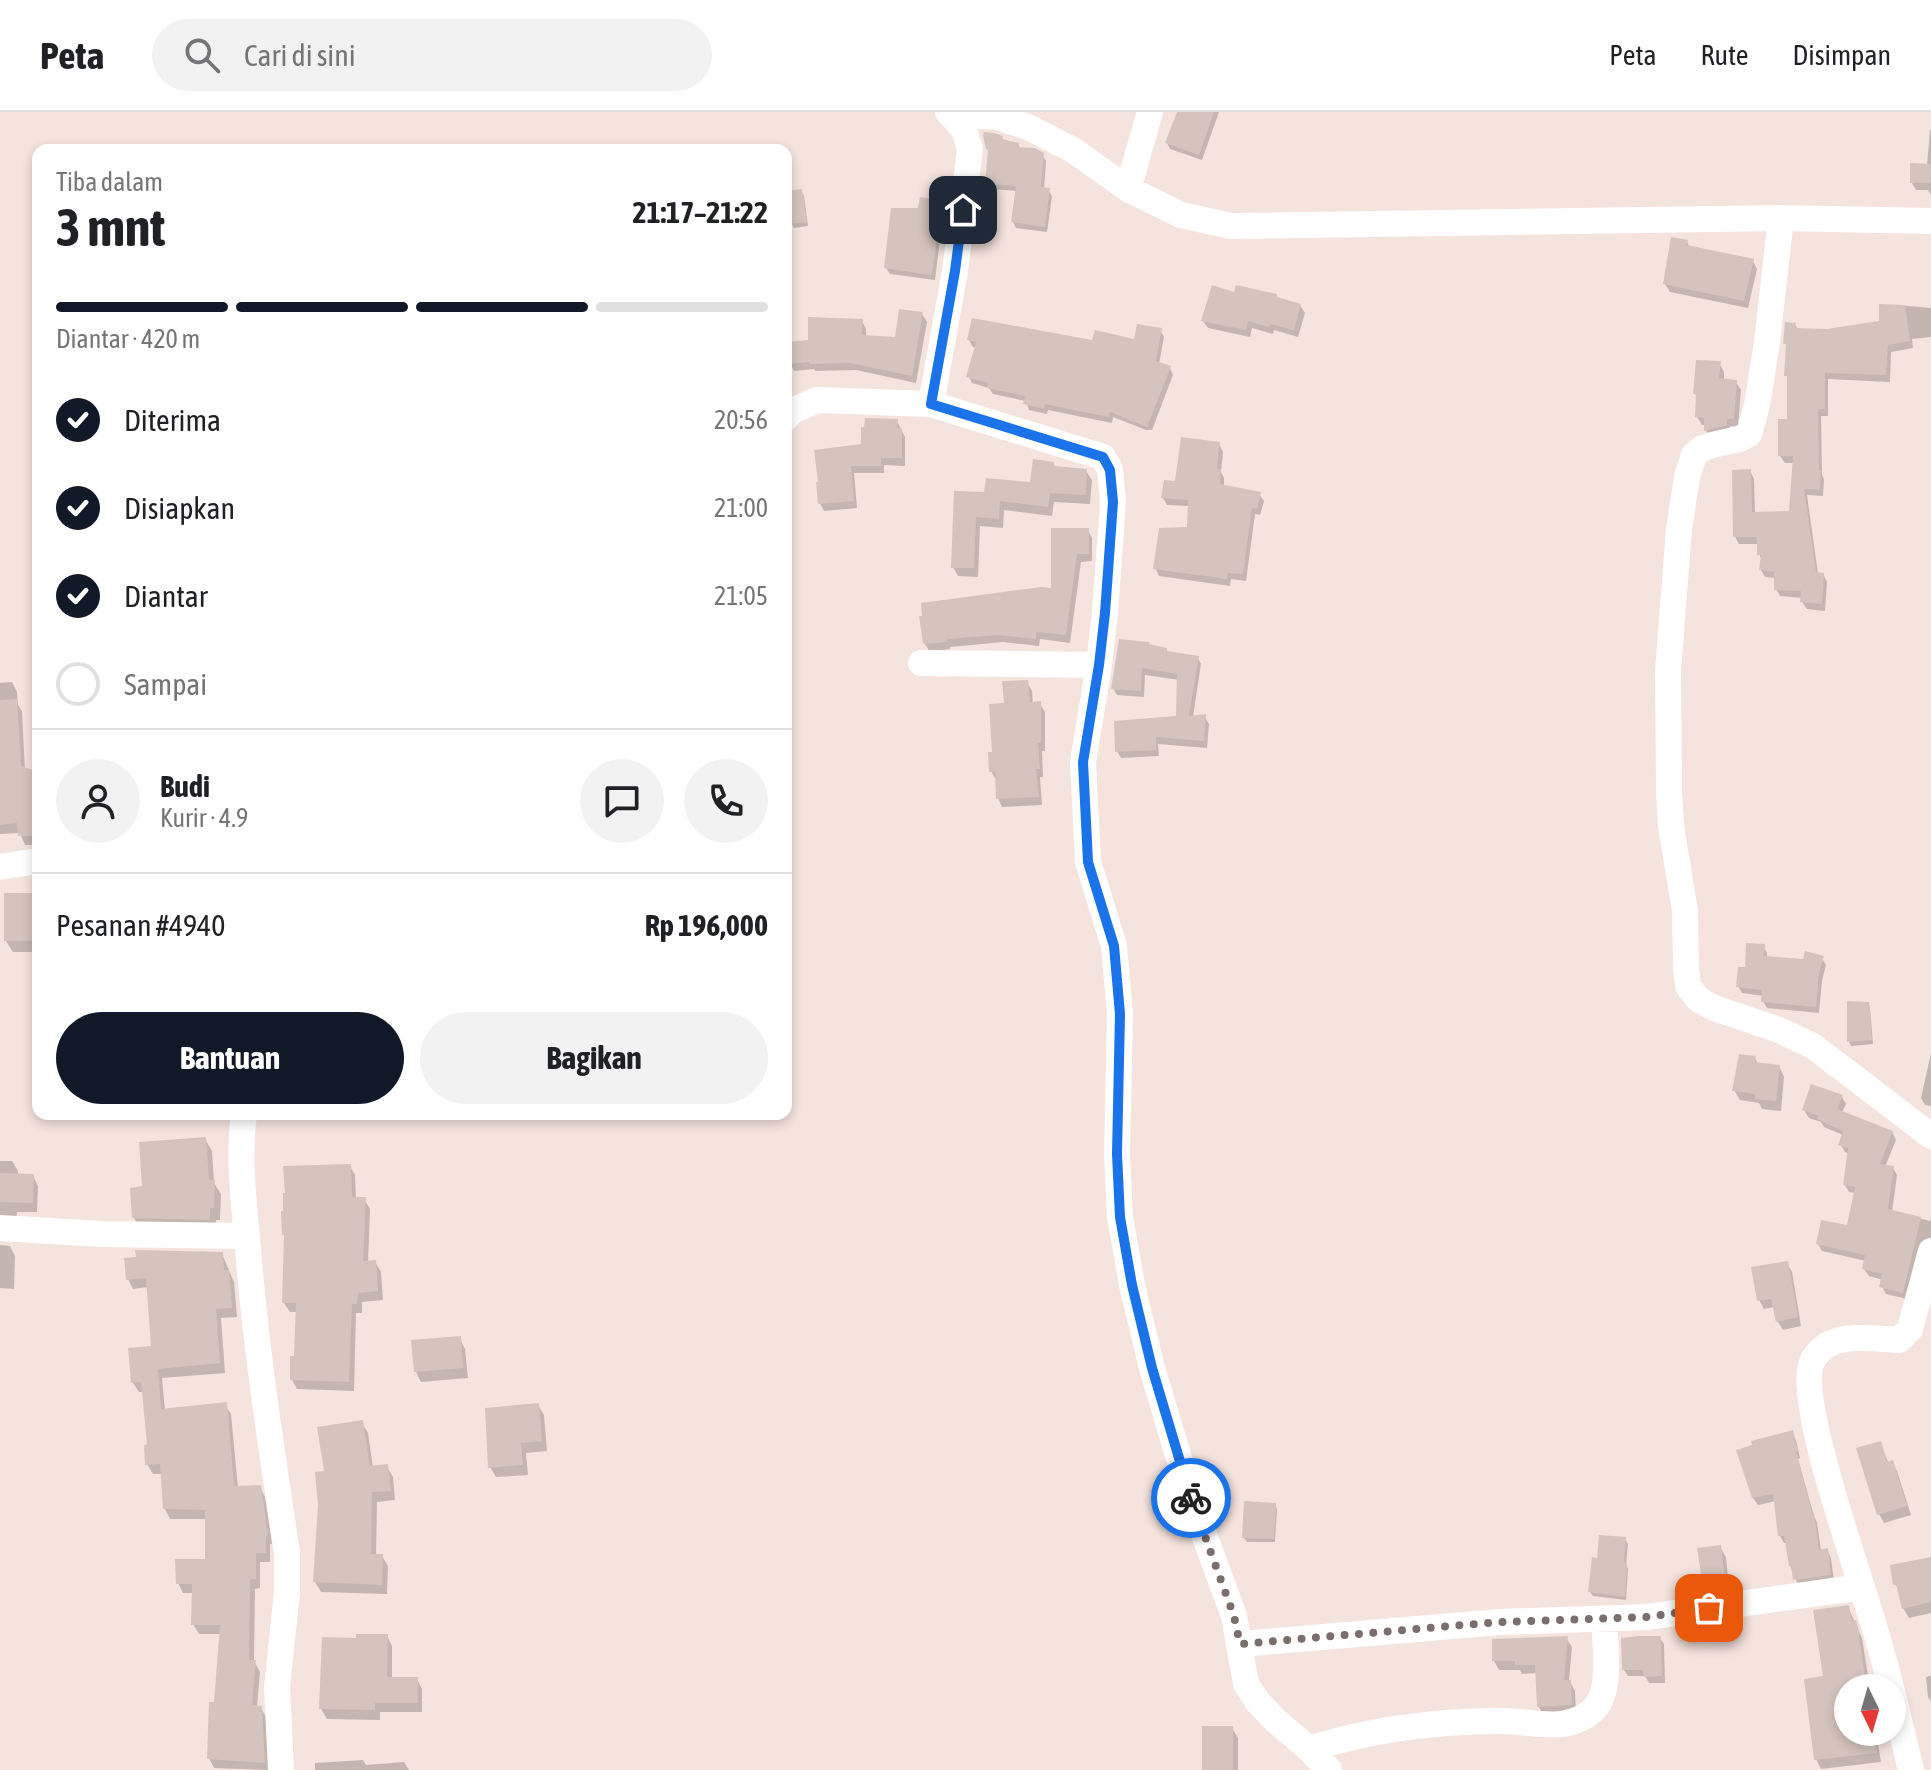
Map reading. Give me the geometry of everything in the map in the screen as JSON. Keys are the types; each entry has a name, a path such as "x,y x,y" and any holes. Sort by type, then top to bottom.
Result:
{"street":[{"path":"931,404 955,271 970,149 964,129 948,112 997,117 1028,127 1073,150 1128,189 1181,215 1231,226 1781,218 1931,221"},
{"path":"1128,189 1150,112"},
{"path":"1781,218 1767,342 1754,420 1749,434 1701,449 1694,455 1687,477 1679,529 1668,671 1669,790 1671,826 1685,911 1688,986 1698,999 1714,1008 1779,1030 1813,1046 1931,1136"},
{"path":"792,411 817,400 931,404 1103,457 1110,470 1113,502 1105,613 1083,762 1088,862 1114,946 1119,1000 1117,1154 1120,1217 1152,1368 1192,1502 1234,1616 1246,1684 1274,1719 1329,1770"},
{"path":"921,663 1099,665"},
{"path":"0,867 32,862"},
{"path":"243,1120 241,1136 252,1306 287,1553 287,1592 277,1687 281,1770"},
{"path":"0,1228 101,1234 247,1236"},
{"path":"1887,1674 1826,1476 1809,1377 1812,1359 1826,1345 1843,1338 1899,1340 1910,1329 1931,1251"},
{"path":"1240,1644 1499,1622 1647,1617 1862,1587"},
{"path":"1309,1749 1385,1729 1487,1722 1560,1724 1588,1715 1603,1694 1604,1619"},
{"path":"1905,1746 1911,1770"}],"building":[{"path":"1177,112 1214,112 1199,155 1165,143"},
{"path":"984,132 1019,143 1018,147 1035,148 1044,153 1041,187 1050,188 1045,227 1011,222 1016,186 985,184 988,150"},
{"path":"1910,163 1931,164 1931,183 1910,183"},
{"path":"802,189 807,222 792,224 792,190"},
{"path":"920,197 942,201 932,275 884,268 891,208 918,208"},
{"path":"1671,237 1688,240 1687,245 1754,259 1744,301 1663,284"},
{"path":"1212,285 1234,292 1236,285 1277,294 1277,297 1301,304 1294,330 1248,321 1246,330 1201,321"},
{"path":"1879,304 1905,305 1910,341 1888,345 1886,375 1825,373 1825,409 1818,409 1820,490 1804,489 1816,572 1824,573 1822,604 1800,602 1801,591 1774,590 1774,572 1759,570 1761,555 1757,555 1757,537 1733,537 1732,470 1751,469 1752,512 1789,511 1793,456 1778,456 1778,419 1787,419 1787,376 1784,376 1786,344 1783,344 1785,322 1796,323 1795,328 1827,329 1879,321"},
{"path":"899,309 923,312 912,376 850,363 792,364 792,341 808,340 808,317 863,319 862,335 895,337"},
{"path":"972,318 1092,340 1095,330 1134,339 1137,324 1162,328 1156,361 1171,366 1147,427 1110,412 1109,417 1045,404 1044,409 1023,404 1025,396 987,388 988,383 966,377 976,342 967,340"},
{"path":"1696,360 1721,361 1719,378 1737,380 1734,419 1727,419 1727,425 1704,431 1704,418 1695,417 1696,394 1693,394"},
{"path":"865,418 898,419 897,428 902,428 902,458 881,458 881,466 851,466 854,501 818,504 814,450 861,444 861,427 864,427"},
{"path":"1181,437 1220,442 1217,469 1221,469 1220,484 1261,492 1257,509 1252,508 1243,574 1228,573 1227,579 1153,569 1159,528 1187,527 1188,500 1161,498 1164,480 1175,481"},
{"path":"1033,459 1054,462 1054,466 1087,469 1086,495 1050,493 1048,507 1000,501 999,519 976,517 974,568 951,568 954,491 984,492 986,478 1030,482"},
{"path":"1051,528 1089,528 1089,554 1077,554 1066,635 1036,632 1036,639 998,635 923,644 919,616 922,616 921,603 1051,588"},
{"path":"1119,639 1149,642 1167,648 1167,651 1199,656 1189,716 1206,714 1204,741 1156,737 1156,750 1115,752 1114,721 1176,716 1177,674 1142,668 1141,691 1111,689"},
{"path":"1028,680 1030,702 1041,701 1040,769 1036,769 1039,797 996,799 995,772 989,772 988,752 992,752 989,704 1004,703 1002,681"},
{"path":"17,699 21,766 32,770 32,836 18,836 17,823 0,825 0,700"},
{"path":"4,893 32,893 32,941 4,941"},
{"path":"1746,943 1765,944 1764,956 1803,959 1805,951 1824,956 1816,1007 1761,1002 1762,990 1736,987 1738,967 1745,967"},
{"path":"1847,1001 1869,1002 1872,1040 1847,1042"},
{"path":"1739,1054 1756,1056 1755,1062 1780,1065 1776,1101 1755,1099 1755,1094 1732,1091"},
{"path":"1811,1084 1843,1095 1837,1109 1893,1131 1880,1164 1894,1166 1888,1209 1921,1217 1903,1293 1879,1287 1882,1274 1862,1269 1865,1255 1816,1244 1821,1220 1847,1225 1855,1187 1843,1185 1848,1148 1838,1145 1843,1131 1817,1119 1819,1116 1802,1110"},
{"path":"206,1137 209,1180 215,1180 214,1208 210,1208 210,1220 132,1218 130,1188 142,1186 139,1142"},
{"path":"351,1164 352,1197 366,1197 363,1261 376,1260 378,1291 358,1293 357,1304 352,1304 349,1382 290,1380 296,1303 282,1303 283,1166"},
{"path":"0,1173 34,1174 33,1203 0,1202"},
{"path":"135,1250 223,1252 224,1270 229,1270 232,1308 216,1309 220,1363 158,1369 161,1409 227,1402 234,1486 261,1485 268,1535 266,1553 256,1553 256,1579 250,1579 249,1660 256,1660 252,1705 262,1706 265,1763 207,1759 209,1702 214,1702 220,1625 191,1625 192,1584 176,1584 175,1559 205,1559 205,1510 163,1509 160,1464 145,1465 144,1445 147,1444 141,1382 131,1383 128,1348 151,1346 146,1278 126,1280 124,1258 136,1257"},
{"path":"1788,1261 1798,1317 1776,1322 1771,1299 1757,1301 1751,1267"},
{"path":"461,1336 463,1368 414,1372 411,1340"},
{"path":"539,1403 542,1441 521,1443 523,1465 488,1468 485,1408"},
{"path":"363,1420 370,1466 388,1464 391,1491 372,1492 371,1554 383,1554 382,1585 313,1582 318,1505 315,1472 324,1471 317,1427"},
{"path":"1793,1430 1814,1513 1819,1550 1828,1548 1831,1575 1793,1580 1784,1536 1778,1536 1773,1494 1752,1498 1736,1450 1752,1445 1751,1441"},
{"path":"1881,1441 1887,1462 1893,1460 1907,1506 1877,1515 1856,1448"},
{"path":"1244,1501 1276,1503 1274,1539 1242,1538"},
{"path":"1599,1535 1626,1537 1625,1597 1588,1592 1592,1557 1597,1558"},
{"path":"1721,1545 1725,1579 1702,1581 1697,1548"},
{"path":"1931,1557 1931,1602 1902,1609 1890,1565"},
{"path":"1849,1605 1852,1621 1856,1620 1858,1627 1864,1674 1834,1674 1834,1746 1876,1746 1877,1753 1814,1760 1804,1679 1823,1676 1813,1610"},
{"path":"356,1634 388,1634 387,1677 418,1677 418,1703 375,1703 375,1710 319,1709 322,1637 356,1638"},
{"path":"1568,1636 1564,1680 1571,1680 1572,1705 1537,1707 1535,1665 1492,1661 1492,1639"},
{"path":"1661,1636 1662,1676 1644,1677 1643,1670 1622,1670 1621,1638"},
{"path":"1202,1726 1233,1726 1233,1770 1202,1770"}],"way so far":[{"path":"1191,1498 1234,1616 1240,1644 1499,1622 1647,1617 1709,1608"}],"route":[{"path":"963,210 931,404 1103,457 1110,470 1113,502 1105,613 1083,762 1088,862 1114,946 1120,1014 1117,1154 1120,1217 1152,1368 1191,1498"}]}
